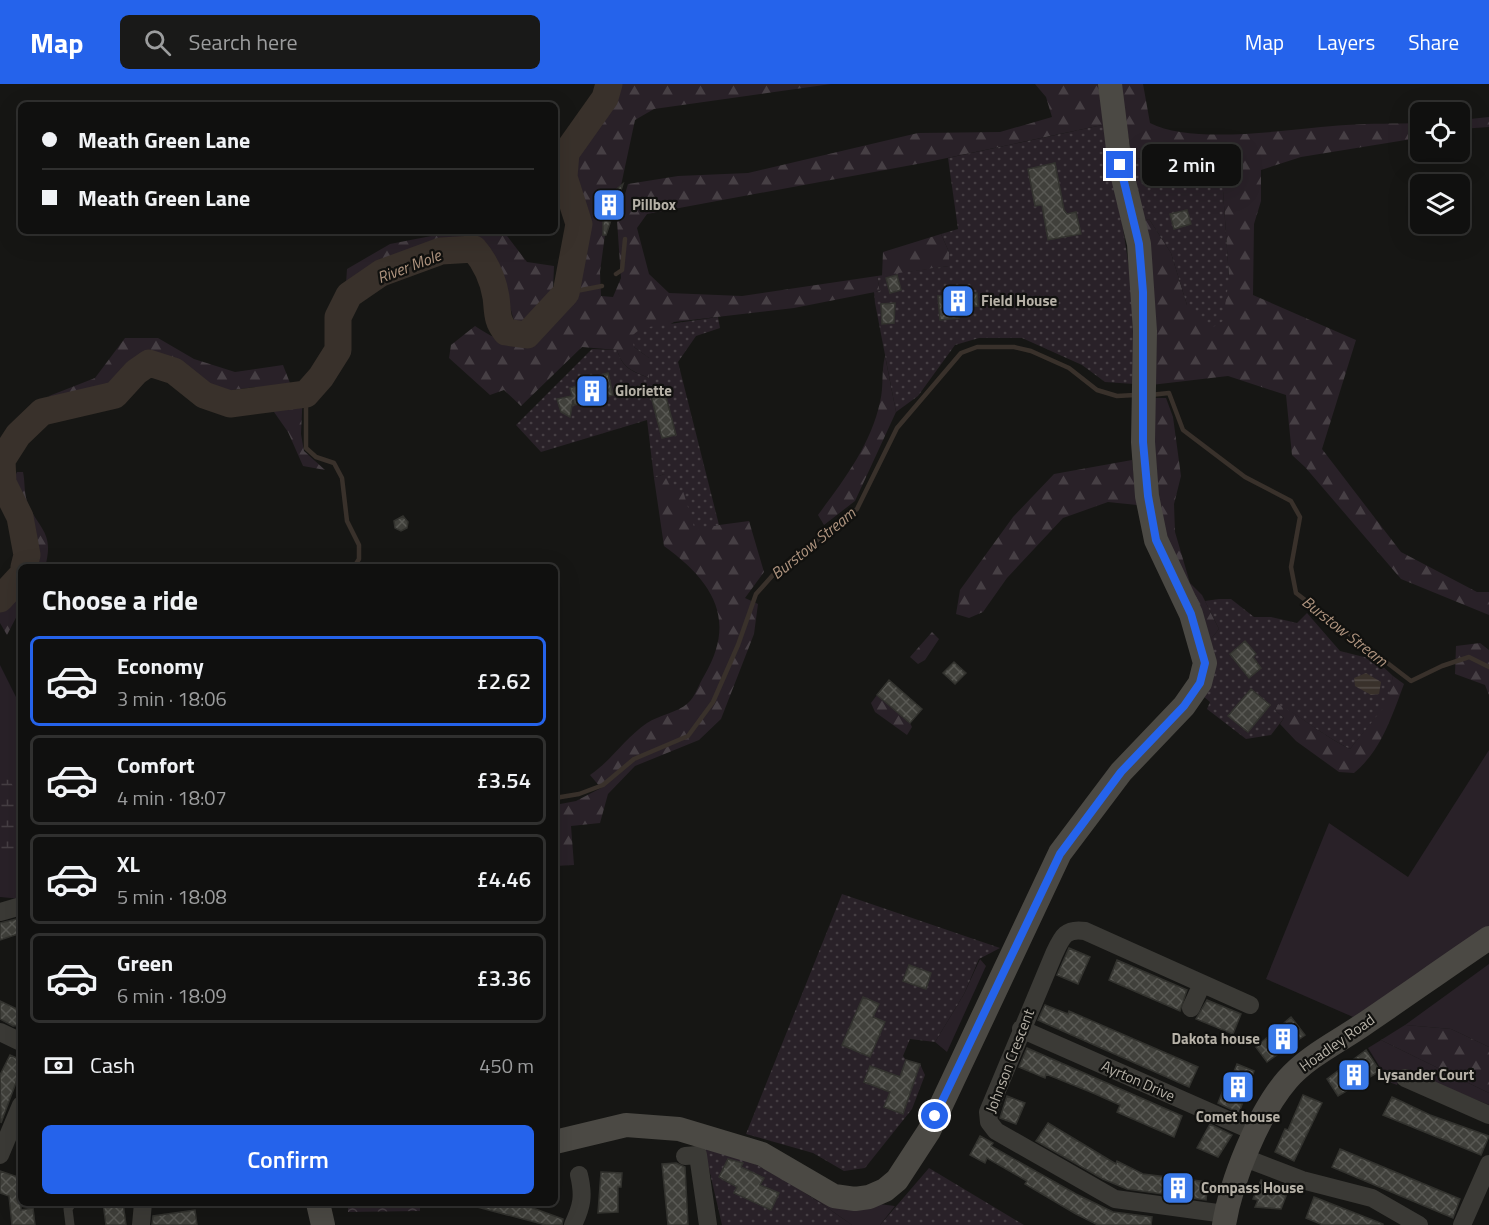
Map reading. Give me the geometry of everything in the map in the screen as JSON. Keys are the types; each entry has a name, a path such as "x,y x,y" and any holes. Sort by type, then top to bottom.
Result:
{"street":[{"path":"558,1141 626,1125 679,1129 762,1154 834,1196 848,1199 869,1197 885,1190 902,1173 929,1131 1060,854 1121,772 1184,706 1200,683 1205,663 1201,642 1156,540 1148,496 1143,442 1145,331 1139,244 1120,165 1110,84"},
{"path":"0,912 18,907"},
{"name":"Johnson Crescent","path":"1225,1220 1115,1199 996,1131 989,1122 988,1112 1021,1029 1064,933 1073,929 1085,931 1250,1005"},
{"name":"Hoadley Road","path":"1225,1220 1227,1202 1255,1132 1270,1102 1302,1065 1489,938"},
{"path":"1191,1008 1202,984"},
{"name":"Ayrton Drive","path":"1021,1029 1255,1132"},
{"path":"0,1032 18,1041"},
{"path":"1405,1078 1489,1114"},
{"path":"0,1155 18,1112"},
{"path":"685,1156 698,1155 708,1225"},
{"path":"1245,1158 1302,1180 1372,1198 1419,1225"},
{"path":"1462,1225 1489,1164"},
{"path":"573,1225 584,1196 579,1175"},
{"path":"141,1225 143,1206"},
{"path":"319,1206 323,1225"}],"lane":[{"path":"70,1206 68,1209 70,1225"}],"green space":[{"path":"615,84 831,84 654,109 635,120 619,195 612,193 603,200 606,227 600,272 601,296 613,297 621,278 617,221 628,184 678,176 748,173 918,133 1000,132 1052,117 1046,97 1035,84 1103,84 1107,124 928,162 647,214 637,228 649,274 669,293 742,296 877,276 880,291 794,308 674,322 634,347 649,358 649,378 626,365 617,350 582,347 521,406 504,390 490,395 449,358 451,345 475,326 506,341 522,340 539,329 569,299 585,228 582,210 571,183 572,156 583,135 611,95"},
{"path":"1119,84 1143,84 1150,123 1169,130 1218,135 1355,124 1410,123 1410,139 1301,157 1261,170 1261,201 1254,224 1253,295 1356,340 1322,449 1401,552 1477,592 1489,592 1489,615 1401,579 1305,467 1292,455 1286,395 1228,376 1151,385 1143,221 1149,219 1171,253 1187,305 1229,278 1222,176 1238,164 1241,148 1209,147 1174,166 1132,157"},
{"path":"1489,117 1489,127 1470,128 1470,119"},
{"path":"1107,124 1132,287 1134,384 1105,382 1082,365 1022,338 979,338 955,345 918,396 896,412 875,303 874,292 880,291 877,276 949,266 949,252 941,234 958,229 948,158"},
{"path":"1209,147 1241,148 1238,164 1222,176 1229,278 1223,321 1213,327 1187,305 1171,253 1149,219 1143,221 1132,171 1132,157 1174,166"},
{"path":"442,234 506,234 527,262 554,266 553,291 530,321 514,321 503,282 485,242 468,240 450,241 414,251 346,284 347,269 390,244"},
{"path":"941,234 949,252 949,266 882,276 883,252"},
{"path":"718,317 720,328 696,336 678,362 719,525 695,530 683,491 672,490 664,474 654,478 647,420 541,452 516,425 592,349 617,350 625,365 649,378 649,358 634,347 631,336 642,328"},
{"path":"125,338 158,338 194,359 235,372 283,365 290,383 303,390 301,434 304,451 325,470 303,466 288,432 274,412 228,413 258,403 255,387 218,392 155,355 138,358 115,382 54,402 49,396 95,378"},
{"path":"885,356 896,412 855,501 824,525 818,515 855,462 876,418"},
{"path":"1148,398 1166,398 1173,417 1181,476 1174,504 1175,532 1190,583 1202,595 1219,629 1209,641 1169,550 1155,495"},
{"path":"1132,460 1137,505 1108,502 1063,518 1007,578 983,612 969,618 956,614 960,590 1013,517 1054,474"},
{"path":"17,472 23,472 27,501 47,538 48,555 46,564 35,564 31,527 12,483"},
{"path":"664,474 683,491 704,527 749,521 764,572 745,598 758,604 754,634 721,719 699,740 635,766 608,794 600,823 571,826 574,865 558,866 558,804 576,801 601,788 590,775 647,723 688,703 695,694 714,655 719,637 719,619 715,603 707,587 681,559 664,546 654,478"},
{"path":"18,593 18,614 7,635 0,623 0,611"},
{"path":"1231,599 1254,617 1271,617 1297,623 1307,613 1340,651 1376,660 1393,676 1388,702 1350,749 1278,704 1275,710 1284,718 1271,735 1246,739 1207,709 1210,702 1203,696 1209,641 1219,629 1205,601"},
{"path":"932,632 939,639 925,660 918,664 910,657"},
{"path":"1480,643 1489,650 1489,695 1485,685 1455,674 1456,646"},
{"path":"0,665 18,701 18,899 0,897"},
{"path":"1393,676 1404,684 1395,708 1379,744 1354,773 1339,772 1296,741 1280,724 1284,718 1275,710 1278,703 1350,749 1387,702"},
{"path":"877,695 910,723 912,727 907,735 875,712 871,703"},
{"path":"1489,750 1489,928 1353,1017 1266,979 1329,823 1408,877"},
{"path":"0,779 10,780 18,797 18,857 0,861"},
{"path":"842,894 1000,948 979,959 964,994 935,1042 910,1039 903,1056 906,1060 920,1064 925,1075 912,1109 865,1168 844,1171 813,1153 746,1134"},
{"path":"980,959 986,966 947,1052 935,1042 964,994"},
{"path":"1489,964 1489,1047 1451,1029 1405,1025"},
{"path":"1405,1025 1451,1029 1489,1047 1489,1093 1381,1040"},
{"path":"1381,1040 1489,1093 1489,1105 1404,1070 1397,1085 1389,1082 1368,1048"},
{"path":"703,1143 763,1168 852,1225 722,1225"},
{"path":"929,1168 1024,1225 880,1225"},
{"path":"809,1195 895,1206 880,1225 852,1225"},
{"path":"348,1206 420,1206 420,1211 348,1212"}],"shaded area":[{"path":"1366,673 1381,682 1379,694 1371,695 1355,686 1354,678"}],"building":[{"path":"1055,163 1064,210 1067,214 1076,212 1081,234 1048,240 1042,205 1035,206 1028,169"},
{"path":"623,184 606,235 603,235 603,200"},
{"path":"1187,210 1191,224 1174,229 1170,214"},
{"path":"897,275 901,290 890,293 886,278"},
{"name":"Field House","path":"977,293 978,306 958,308 959,318 940,320 938,296"},
{"path":"895,303 894,323 882,324 881,304"},
{"name":"Gloriette","path":"608,373 613,395 574,405 573,400 570,417 561,412 557,399 572,396 570,388 580,385 579,381"},
{"path":"665,393 676,435 662,438 651,396"},
{"path":"403,516 408,522 407,528 401,531 395,528 394,521"},
{"path":"1245,641 1256,654 1253,657 1261,668 1249,678 1230,654"},
{"path":"954,662 966,673 955,684 943,673"},
{"path":"889,680 922,709 910,723 877,695"},
{"path":"1251,689 1270,705 1248,732 1228,716"},
{"path":"17,919 18,934 0,940 0,923"},
{"path":"1069,948 1090,957 1078,984 1057,975"},
{"path":"1117,960 1187,990 1180,1011 1109,980"},
{"path":"909,965 931,973 926,989 903,981"},
{"path":"863,997 879,1004 873,1017 885,1022 870,1057 842,1045"},
{"path":"1207,1000 1241,1014 1233,1034 1196,1019"},
{"path":"0,1001 18,1010 18,1025 13,1026 0,1019"},
{"path":"1045,1005 1068,1014 1069,1011 1198,1067 1189,1087 1038,1020"},
{"name":"Dakota house","path":"1291,1017 1305,1035 1267,1062 1256,1047"},
{"path":"1027,1048 1182,1116 1174,1137 1117,1112 1120,1105 1046,1074 1045,1078 1019,1067"},
{"name":"Lysander Court","path":"1366,1050 1380,1071 1338,1096 1327,1079"},
{"path":"10,1055 18,1059 18,1077 1,1123 0,1075"},
{"path":"906,1060 920,1064 903,1114 884,1107 890,1092 864,1082 870,1066 900,1077"},
{"name":"Comet house","path":"1237,1064 1254,1071 1239,1113 1218,1103 1223,1090 1226,1091"},
{"path":"1303,1095 1322,1103 1294,1161 1275,1152 1285,1129 1288,1130"},
{"path":"1007,1096 1025,1103 1016,1124 1000,1118"},
{"path":"1392,1097 1430,1115 1489,1136 1481,1155 1383,1115"},
{"path":"1048,1123 1116,1164 1117,1161 1143,1174 1208,1182 1206,1200 1127,1189 1103,1179 1036,1141"},
{"path":"1210,1124 1232,1135 1218,1157 1197,1148"},
{"path":"980,1136 993,1143 991,1146 1113,1212 1152,1217 1151,1225 1098,1225 1076,1214 1025,1184 1027,1181 987,1158 985,1163 970,1155"},
{"path":"1340,1149 1460,1199 1453,1218 1332,1167"},
{"path":"728,1159 743,1163 741,1167 764,1178 760,1185 779,1193 771,1210 734,1193 737,1187 719,1177"},
{"path":"676,1163 685,1167 688,1225 668,1225 662,1164"},
{"path":"0,1171 18,1177 18,1206 21,1206 21,1210 33,1208 35,1225 12,1225 9,1196 0,1193"},
{"path":"601,1172 622,1173 621,1187 618,1187 618,1212 598,1213"},
{"path":"1261,1180 1288,1191 1281,1209 1255,1207 1258,1200 1253,1199"},
{"path":"1314,1197 1383,1225 1323,1225 1306,1218"},
{"path":"103,1206 123,1206 126,1225 106,1225"},
{"path":"527,1206 563,1219 562,1225 546,1225 477,1207"},
{"path":"195,1210 197,1225 152,1225 153,1216"}],"waterway":[{"name":"River Mole","path":"25,564 27,555 20,517 3,483 2,460 18,435 42,412 115,395 136,372 149,363 174,371 204,395 230,404 306,394 321,377 338,350 338,317 349,295 381,273 441,251 474,249 491,277 500,324 506,332 527,335 566,293 579,224 564,177 566,153 605,98 609,84"},
{"path":"616,274 622,270 625,239"},
{"path":"566,293 602,286"},
{"name":"Burstow Stream","path":"558,798 579,794 603,785 634,759 688,736 713,702 738,645 756,594 773,575 857,509 897,428 961,353 977,347 1014,347 1031,351 1069,368 1097,390 1117,396 1135,395"},
{"name":"Burstow Stream","path":"1150,395 1169,393 1183,430 1245,477 1291,501 1300,517 1291,567 1296,593 1411,681 1442,666 1469,657 1489,667"},
{"name":"Burstow Stream","path":"306,394 306,448 316,457 334,463 342,478 347,521 359,545 359,559 356,564"},
{"name":"River Mole","path":"0,599 18,579"}],"place":[{"name":"Pillbox","path":"609,205"},
{"name":"Field House","path":"958,301"},
{"name":"Gloriette","path":"592,391"},
{"name":"Dakota house","path":"1283,1039"},
{"name":"Lysander Court","path":"1354,1075"},
{"name":"Comet house","path":"1238,1087"},
{"name":"Compass House","path":"1178,1188"}],"route":[{"path":"935,1116 1060,854 1121,772 1184,706 1200,683 1205,663 1204,652 1191,614 1156,540 1148,496 1143,442 1145,331 1139,244 1120,165"}]}
